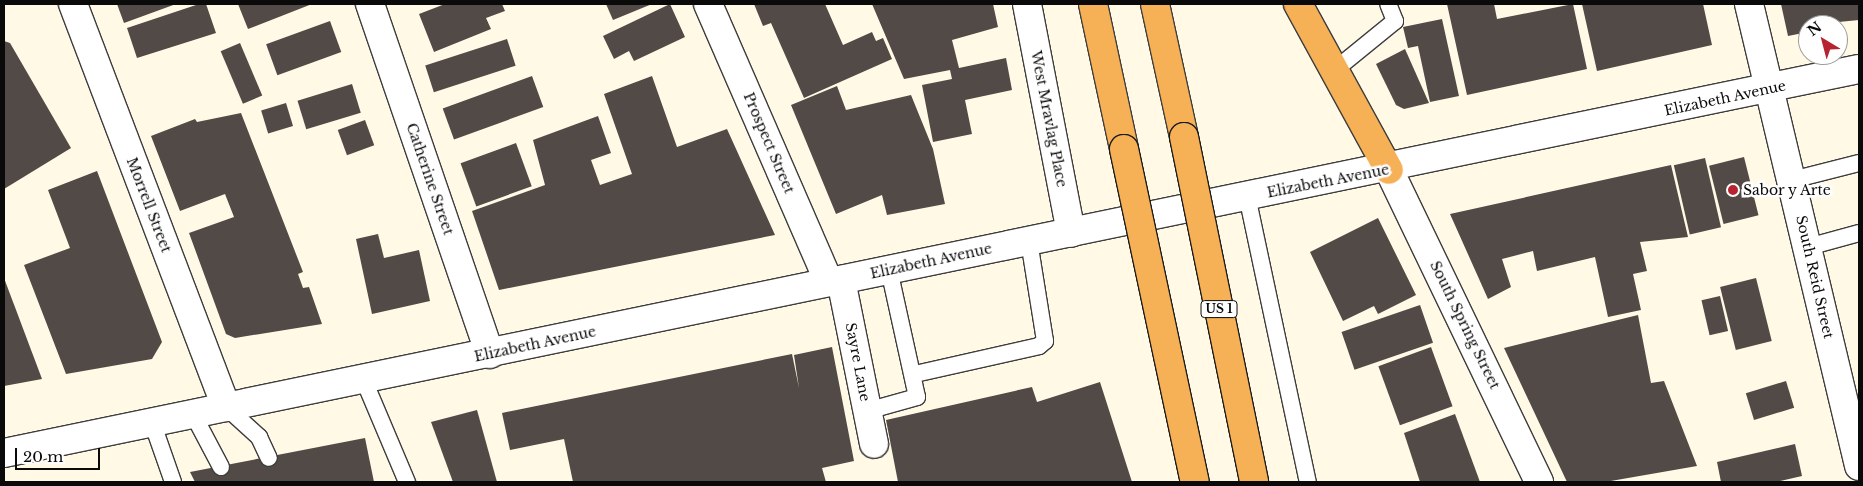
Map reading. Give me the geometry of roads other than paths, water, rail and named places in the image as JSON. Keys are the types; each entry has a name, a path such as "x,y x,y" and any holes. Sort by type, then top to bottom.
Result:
{"highway":[{"path":"1094,4 1195,482"},
{"name":"US 1","path":"1154,4 1184,137 1254,482"},
{"path":"1298,4 1336,69 1389,170"}],"street":[{"name":"Morrell Street","path":"73,4 226,406"},
{"name":"Catherine Street","path":"370,4 490,354"},
{"name":"Prospect Street","path":"708,4 835,281"},
{"name":"West Mravlag Place","path":"1027,4 1071,233"},
{"name":"South Reid Street","path":"1749,4 1859,466"},
{"name":"Elizabeth Avenue","path":"4,453 1247,196 1389,170 1859,69"},
{"name":"South Spring Street","path":"1389,170 1539,482"},
{"name":"Sayre Lane","path":"835,281 874,444"}],"lane":[{"path":"1336,69 1395,21 1388,4"},
{"path":"1792,180 1859,163"},
{"path":"1247,196 1308,482"},
{"path":"1808,247 1859,233"},
{"path":"915,374 1039,346 1045,341 1029,241"},
{"path":"867,411 917,398 915,374 889,270"},
{"path":"363,378 406,482"},
{"path":"226,406 259,437 269,458"},
{"path":"193,414 221,467"},
{"path":"152,422 173,482"}],"place":[{"name":"Sabor y Arte","path":"1733,190"}]}
